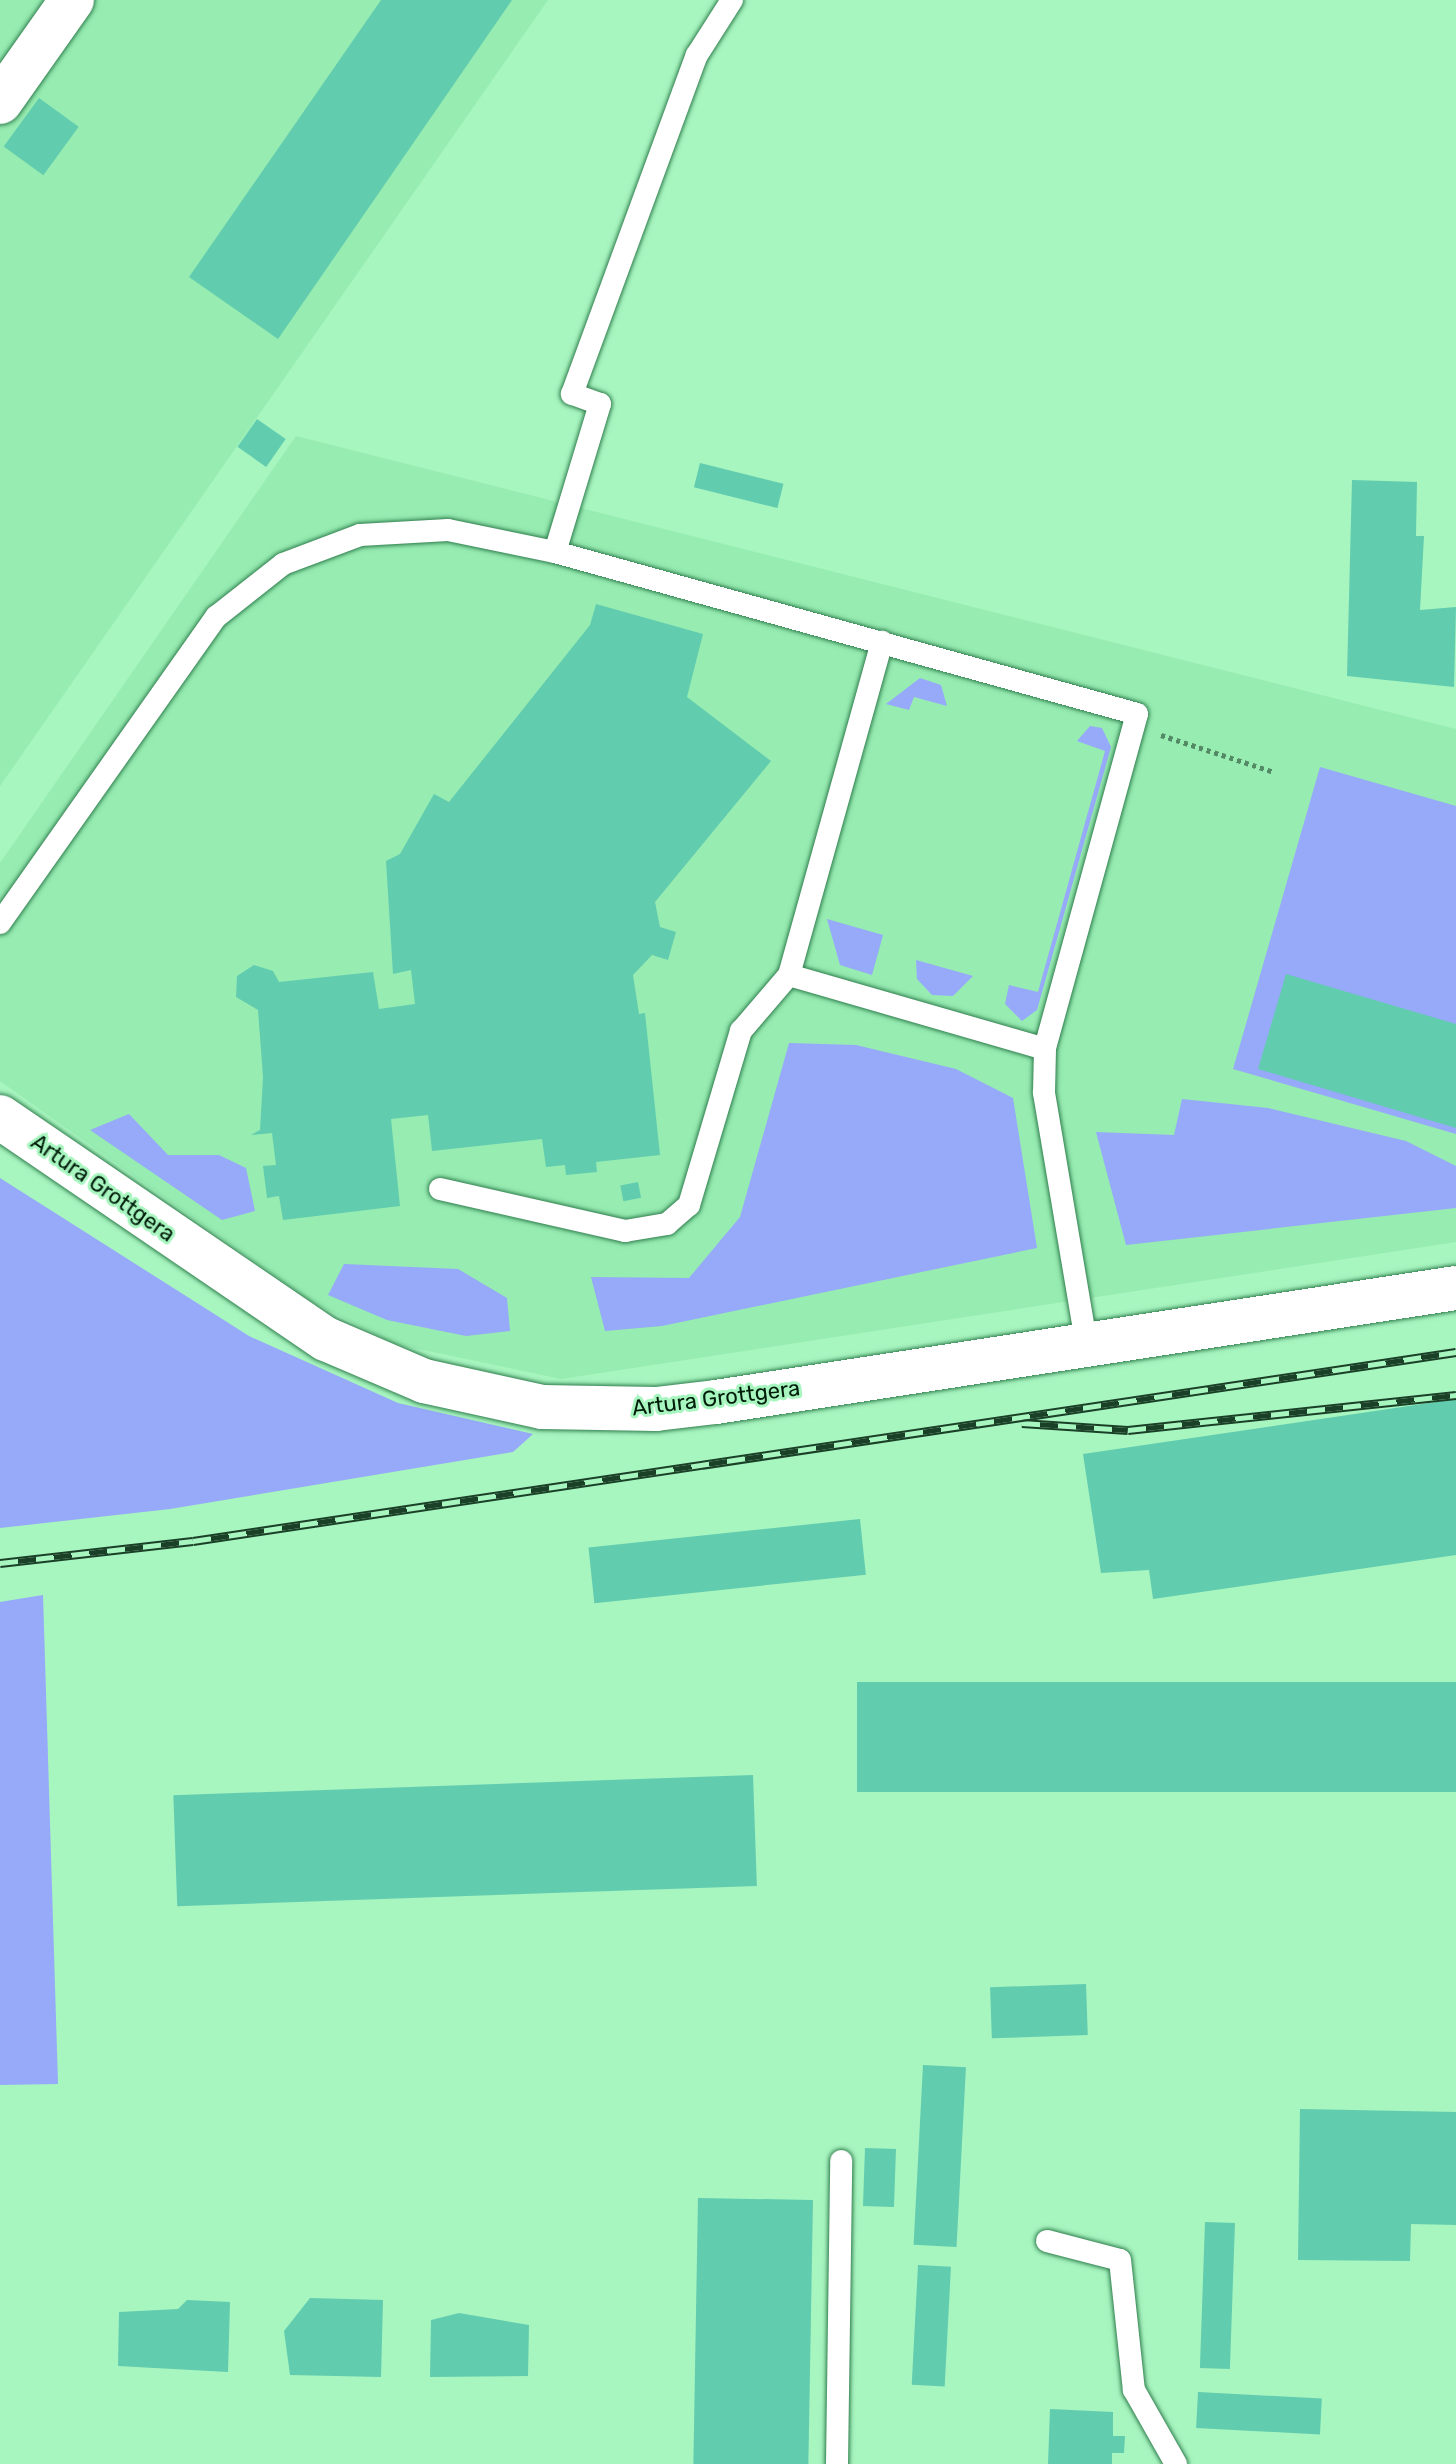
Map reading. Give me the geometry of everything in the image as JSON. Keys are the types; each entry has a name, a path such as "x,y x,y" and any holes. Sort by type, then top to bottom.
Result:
{"street":[{"path":"0,102 72,0"},
{"name":"Artura Grottgera","path":"0,1117 326,1339 479,1396 542,1407 656,1409 1086,1341 1456,1288"}],"lane":[{"path":"555,552 600,404 572,394 697,55 732,0"},
{"path":"0,923 216,617 283,564 360,535 402,529 448,530 555,552 1137,714 1045,1049 1044,1093 1086,1341"},
{"path":"440,1189 625,1231 667,1224 696,1191 741,1031 789,975 882,642"},
{"path":"789,975 1045,1049"},
{"path":"837,2464 841,2161"},
{"path":"1047,2241 1120,2260 1134,2390 1176,2464"}],"path":[{"path":"1134,727 1274,772"}],"shaded area":[{"path":"0,0 548,0 0,786"},
{"path":"296,436 1456,729 1456,1242 561,1379 395,1344 309,1300 0,1081 0,863"},
{"path":"920,678 941,685 947,706 914,697 909,710 886,704"},
{"path":"1090,726 1102,728 1111,747 1037,1010 1022,1021 1005,1004 1009,985 1038,992 1105,751 1077,741"},
{"path":"1320,767 1456,806 1456,1134 1233,1069"},
{"path":"827,919 883,935 872,975 840,965"},
{"path":"916,960 973,976 953,996 932,995 917,979"},
{"path":"789,1043 856,1045 956,1069 1013,1098 1037,1248 662,1326 605,1331 591,1277 689,1278 740,1217"},
{"path":"1182,1099 1268,1108 1406,1141 1456,1166 1456,1208 1126,1245 1096,1132 1174,1135"},
{"path":"129,1114 168,1155 219,1155 246,1168 255,1211 222,1220 90,1130"},
{"path":"0,1178 249,1336 398,1403 533,1434 513,1452 170,1509 0,1528"},
{"path":"344,1264 458,1269 507,1298 510,1331 466,1336 387,1320 328,1295"},
{"path":"43,1595 58,2084 0,2085 0,1602"}],"building":[{"path":"381,0 512,0 278,339 189,277"},
{"path":"39,98 79,127 43,175 4,147"},
{"path":"257,419 286,439 266,467 237,447"},
{"path":"700,463 783,484 777,508 694,487"},
{"path":"1352,480 1417,482 1416,536 1424,536 1420,610 1456,607 1454,687 1347,676"},
{"path":"596,604 703,634 687,697 771,761 655,902 660,927 676,932 668,960 652,955 633,975 639,1014 645,1013 660,1155 596,1162 597,1172 566,1175 565,1165 546,1167 542,1139 432,1151 428,1115 391,1119 400,1206 283,1220 279,1196 267,1198 263,1166 276,1165 272,1133 251,1135 260,1130 263,1077 258,1010 236,997 237,976 254,965 273,971 279,982 373,972 379,1009 415,1004 411,970 393,974 386,861 400,854 434,794 449,802 590,625"},
{"path":"1286,974 1456,1024 1456,1128 1258,1069"},
{"path":"638,1182 641,1198 623,1201 620,1185"},
{"path":"1456,1399 1456,1555 1153,1599 1149,1570 1101,1573 1083,1454"},
{"path":"860,1519 866,1575 594,1603 588,1548"},
{"path":"857,1682 1456,1682 1456,1792 857,1792"},
{"path":"753,1775 757,1886 177,1906 173,1795"},
{"path":"1086,1984 1088,2035 992,2038 990,1987"},
{"path":"923,2065 966,2067 957,2247 914,2245"},
{"path":"1300,2109 1456,2112 1456,2225 1411,2224 1410,2261 1298,2260"},
{"path":"865,2148 896,2149 894,2207 863,2206"},
{"path":"698,2198 813,2200 808,2464 693,2464"},
{"path":"1205,2222 1235,2223 1230,2369 1200,2368"},
{"path":"918,2265 951,2267 945,2387 912,2385"},
{"path":"310,2298 383,2300 381,2377 290,2375 284,2331"},
{"path":"187,2300 230,2302 228,2372 118,2366 119,2312 178,2309"},
{"path":"459,2313 529,2325 528,2376 430,2377 431,2320"},
{"path":"1198,2392 1322,2398 1320,2434 1196,2428"},
{"path":"1050,2409 1113,2412 1113,2436 1125,2436 1124,2453 1112,2453 1112,2464 1048,2464"}],"railway":[{"path":"0,1563 193,1541 1456,1352"},
{"path":"1022,1423 1128,1430 1456,1395"}]}
